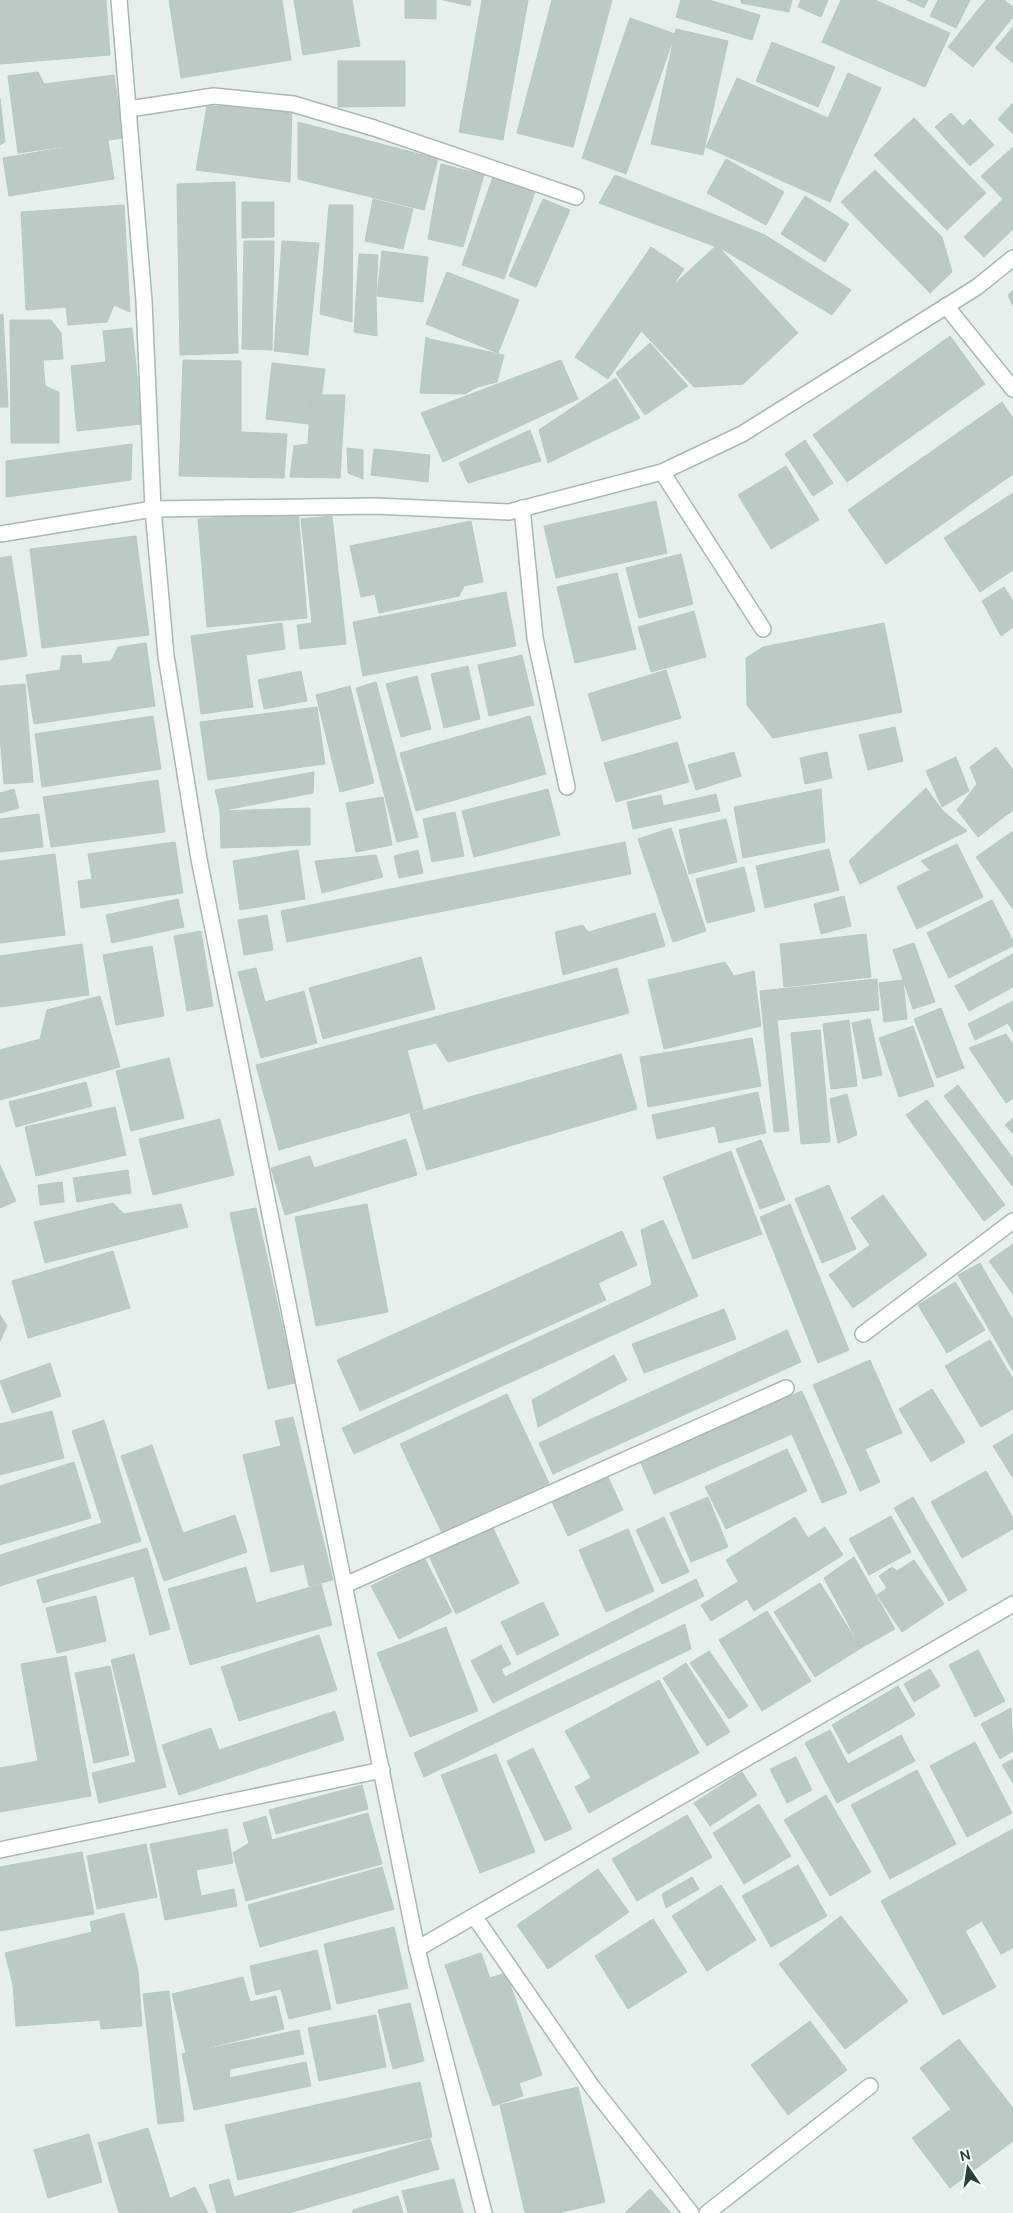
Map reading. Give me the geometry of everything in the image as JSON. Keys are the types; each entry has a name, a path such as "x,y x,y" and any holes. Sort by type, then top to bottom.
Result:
{"street":[{"path":"119,0 130,110 144,301 153,509 166,656 199,858 417,1949 484,2213"},
{"path":"130,110 214,96 293,104 374,128 576,197"},
{"path":"0,534 153,509 375,506 509,512 662,472 742,434 977,287 1013,258"},
{"path":"946,306 1013,389"},
{"path":"662,472 763,629"},
{"path":"522,508 534,638 567,787"},
{"path":"863,1334 1013,1221"},
{"path":"345,1585 786,1388"},
{"path":"417,1949 1013,1604"},
{"path":"0,1850 382,1770"},
{"path":"474,1916 593,2088 691,2213"},
{"path":"707,2213 870,2086"}],"building":[{"path":"0,0 106,0 110,55 0,64"},
{"path":"169,0 282,0 291,60 181,78"},
{"path":"294,0 352,0 360,46 303,55"},
{"path":"405,0 436,0 436,19 405,18"},
{"path":"443,0 471,0 470,6"},
{"path":"482,0 528,0 503,140 459,132"},
{"path":"552,0 612,0 573,147 517,133"},
{"path":"681,0 709,0 760,15 752,40 676,17"},
{"path":"741,0 792,0 789,12 741,3"},
{"path":"801,0 828,0 821,17 798,7"},
{"path":"841,0 875,0 950,33 925,87 822,42"},
{"path":"907,0 928,0 924,8"},
{"path":"938,0 970,0 956,28 930,16"},
{"path":"986,0 1004,0 1013,7 1013,17 973,67 948,47"},
{"path":"630,18 675,34 626,174 582,158"},
{"path":"1013,27 1013,63 995,48"},
{"path":"676,29 728,41 703,155 651,144"},
{"path":"772,42 835,67 818,107 756,81"},
{"path":"338,61 405,61 405,106 338,107"},
{"path":"38,72 44,84 114,75 123,138 18,153 8,76"},
{"path":"848,73 881,88 830,202 706,147 737,78 828,118"},
{"path":"0,99 5,142 0,145"},
{"path":"1013,103 1013,134 998,119"},
{"path":"207,106 292,109 290,182 196,170"},
{"path":"951,113 963,126 970,119 994,145 970,166 935,127"},
{"path":"914,118 986,193 947,230 874,155"},
{"path":"298,122 438,159 424,210 298,179"},
{"path":"108,140 114,179 9,196 3,158"},
{"path":"1013,147 1013,229 984,257 964,237 1003,199 981,176"},
{"path":"726,159 784,192 766,225 707,193"},
{"path":"441,164 484,175 463,247 428,239"},
{"path":"875,170 942,237 952,272 930,293 841,202"},
{"path":"615,175 765,235 851,290 832,315 722,249 599,203"},
{"path":"493,177 535,192 504,279 462,265"},
{"path":"235,182 238,353 180,355 177,184"},
{"path":"805,196 849,224 825,262 781,234"},
{"path":"373,199 413,209 403,249 365,241"},
{"path":"543,199 570,210 536,287 509,276"},
{"path":"242,202 274,202 274,237 242,238"},
{"path":"124,205 130,312 114,305 107,322 68,325 66,307 26,310 21,212"},
{"path":"329,205 353,205 352,322 320,314"},
{"path":"244,241 274,241 272,350 242,349"},
{"path":"282,241 319,243 308,355 274,351"},
{"path":"717,245 798,333 743,384 694,387 633,322"},
{"path":"651,247 684,269 608,379 575,357"},
{"path":"382,251 428,257 423,302 377,296"},
{"path":"359,254 378,255 377,336 354,332"},
{"path":"447,272 519,300 498,353 426,324"},
{"path":"1013,290 1013,306 1008,295"},
{"path":"3,314 8,407 0,407 0,315"},
{"path":"10,320 51,320 61,333 63,359 43,360 45,386 59,392 59,443 11,443"},
{"path":"132,328 142,424 77,431 71,366 106,362 103,331"},
{"path":"950,336 985,384 847,482 813,435"},
{"path":"426,337 504,355 497,382 477,387 465,394 420,393"},
{"path":"650,343 688,386 645,415 616,373"},
{"path":"183,360 241,361 241,432 287,434 284,478 179,476"},
{"path":"561,360 578,399 443,462 421,413"},
{"path":"272,363 325,369 318,425 266,419"},
{"path":"616,378 640,418 548,463 539,430"},
{"path":"311,395 345,395 340,478 290,477 294,446 308,444"},
{"path":"1002,402 1013,418 1013,474 886,564 848,510"},
{"path":"530,430 541,461 468,483 459,463"},
{"path":"805,440 833,483 813,496 785,454"},
{"path":"132,444 131,480 6,497 6,461"},
{"path":"347,448 363,450 363,479 348,473"},
{"path":"374,449 430,455 428,482 371,475"},
{"path":"786,466 819,520 771,549 738,495"},
{"path":"1013,493 1013,570 980,592 944,538"},
{"path":"656,501 667,553 556,578 544,526"},
{"path":"298,511 307,618 207,627 198,519"},
{"path":"332,516 346,644 300,649 297,625 312,623 301,519"},
{"path":"471,521 483,582 464,586 459,596 379,613 375,594 361,597 350,546"},
{"path":"136,536 149,635 42,648 30,549"},
{"path":"681,554 693,604 639,618 626,568"},
{"path":"11,556 27,656 0,660 0,558"},
{"path":"617,573 636,649 575,663 557,587"},
{"path":"1004,587 1013,601 1013,627 1001,636 982,601"},
{"path":"506,592 516,646 363,676 353,622"},
{"path":"694,611 706,657 651,672 638,627"},
{"path":"282,623 285,649 246,655 253,707 201,714 191,636"},
{"path":"884,623 902,712 773,738 747,705 746,658 763,647"},
{"path":"146,643 155,706 34,724 26,675 60,670 62,656 81,655 82,664 111,661 118,647"},
{"path":"522,655 534,705 489,716 478,665"},
{"path":"468,666 480,719 444,728 431,674"},
{"path":"666,670 681,718 602,741 588,694"},
{"path":"301,671 307,701 264,709 258,680"},
{"path":"417,676 431,729 401,737 386,684"},
{"path":"376,682 418,837 397,842 356,688"},
{"path":"25,684 33,782 4,784 0,736 0,686"},
{"path":"350,686 374,783 340,792 316,695"},
{"path":"317,707 325,764 208,780 200,722"},
{"path":"153,716 161,769 42,787 35,734"},
{"path":"530,716 546,774 416,811 400,753"},
{"path":"895,727 903,761 868,770 859,735"},
{"path":"677,742 689,782 616,802 604,763"},
{"path":"996,747 1013,770 1013,810 978,837 957,810 977,784 970,767"},
{"path":"734,752 741,776 696,790 688,765"},
{"path":"827,752 832,778 805,784 800,758"},
{"path":"956,757 969,791 942,807 926,771"},
{"path":"314,772 313,793 220,811 215,790"},
{"path":"158,780 165,832 51,847 43,797"},
{"path":"926,788 943,811 967,831 860,884 849,861"},
{"path":"14,789 19,808 0,813 0,793"},
{"path":"548,789 560,835 474,857 462,811"},
{"path":"821,789 825,842 743,858 734,807"},
{"path":"716,794 720,811 633,829 627,802 661,795 663,806"},
{"path":"383,797 392,845 356,852 346,803"},
{"path":"310,808 310,845 221,848 220,811"},
{"path":"455,812 464,856 432,862 423,819"},
{"path":"39,814 43,847 0,852 0,819"},
{"path":"726,819 737,862 689,874 679,830"},
{"path":"671,828 706,931 673,942 638,839"},
{"path":"1013,831 1013,909 976,857"},
{"path":"175,842 183,893 81,908 78,881 92,879 88,854"},
{"path":"625,842 631,874 287,942 281,911"},
{"path":"957,844 983,897 917,929 897,887 930,870 921,861"},
{"path":"829,849 839,890 765,908 756,866"},
{"path":"298,850 305,899 240,910 233,861"},
{"path":"418,850 423,873 399,878 394,856"},
{"path":"55,854 65,935 0,943 0,861"},
{"path":"376,855 383,877 322,893 315,861"},
{"path":"744,867 755,911 707,923 696,879"},
{"path":"844,896 851,926 821,934 814,904"},
{"path":"178,899 184,927 112,943 106,915"},
{"path":"992,900 1013,941 1013,946 949,978 927,933"},
{"path":"655,913 665,946 563,975 555,932 583,925 588,932"},
{"path":"267,915 273,950 244,955 238,920"},
{"path":"201,931 213,1006 187,1011 174,936"},
{"path":"866,934 871,977 784,987 780,944"},
{"path":"914,943 935,1002 913,1009 893,950"},
{"path":"82,944 89,995 0,1007 0,956"},
{"path":"152,946 164,1016 116,1025 103,955"},
{"path":"1013,954 1013,987 969,1011 955,986"},
{"path":"421,957 435,1009 323,1039 309,988"},
{"path":"725,962 734,976 754,971 761,1026 664,1049 648,980"},
{"path":"256,968 265,1002 304,991 317,1043 261,1058 238,972"},
{"path":"617,968 629,1013 448,1062 436,1043 407,1050 423,1109 279,1150 256,1065"},
{"path":"877,979 879,1010 777,1020 789,1131 774,1132 760,991"},
{"path":"903,980 907,1019 884,1022 879,983"},
{"path":"100,996 120,1067 0,1100 0,1050 40,1039 47,1010"},
{"path":"1013,1001 1013,1032 1008,1023 975,1040 968,1024"},
{"path":"941,1008 964,1068 937,1078 914,1019"},
{"path":"870,1019 882,1075 863,1079 852,1023"},
{"path":"849,1020 857,1086 831,1089 823,1024"},
{"path":"913,1026 934,1086 899,1097 879,1038"},
{"path":"820,1030 830,1142 801,1144 791,1033"},
{"path":"1006,1034 1013,1044 1013,1098 1006,1103 969,1048"},
{"path":"752,1038 761,1086 648,1107 640,1057"},
{"path":"621,1054 637,1109 427,1170 410,1114"},
{"path":"169,1058 184,1118 131,1131 116,1071"},
{"path":"86,1082 92,1106 16,1127 9,1102"},
{"path":"958,1085 1013,1158 1013,1187 944,1096"},
{"path":"758,1092 766,1133 719,1143 715,1126 657,1139 652,1115"},
{"path":"847,1094 857,1135 838,1143 830,1099"},
{"path":"927,1100 1005,1205 984,1221 906,1115"},
{"path":"115,1107 126,1155 36,1176 25,1127"},
{"path":"1013,1118 1013,1134 1005,1125"},
{"path":"220,1119 234,1175 153,1195 139,1139"},
{"path":"406,1139 417,1175 285,1215 271,1168 310,1156 314,1168"},
{"path":"761,1140 785,1200 760,1209 736,1149"},
{"path":"731,1151 762,1234 693,1259 663,1177"},
{"path":"0,1165 16,1201 0,1208"},
{"path":"128,1170 131,1193 77,1202 73,1178"},
{"path":"62,1182 64,1202 40,1205 38,1185"},
{"path":"829,1185 856,1249 822,1263 795,1199"},
{"path":"883,1195 927,1255 853,1308 829,1275 870,1245 851,1218"},
{"path":"113,1203 124,1214 181,1204 188,1227 45,1263 34,1222"},
{"path":"367,1204 388,1312 316,1326 295,1217"},
{"path":"790,1204 849,1350 818,1363 760,1217"},
{"path":"256,1208 295,1383 268,1389 230,1213"},
{"path":"663,1220 698,1296 354,1454 342,1428 652,1285 641,1230"},
{"path":"622,1231 637,1265 598,1283 606,1300 360,1411 337,1360"},
{"path":"1013,1244 1013,1294 989,1261"},
{"path":"113,1251 130,1308 28,1338 12,1281"},
{"path":"980,1263 1013,1320 1013,1371 958,1275"},
{"path":"955,1282 985,1330 947,1353 918,1305"},
{"path":"724,1309 736,1339 644,1373 632,1344"},
{"path":"0,1315 7,1326 0,1341"},
{"path":"787,1330 801,1362 553,1474 539,1443"},
{"path":"990,1340 1013,1379 1013,1409 981,1427 945,1366"},
{"path":"614,1355 627,1380 538,1427 532,1400"},
{"path":"870,1360 902,1433 865,1449 880,1482 860,1491 813,1385"},
{"path":"50,1363 61,1396 12,1413 0,1381"},
{"path":"932,1389 965,1442 931,1462 899,1409"},
{"path":"802,1391 847,1493 822,1503 792,1434 654,1494 640,1461"},
{"path":"507,1394 549,1483 442,1533 400,1444"},
{"path":"52,1411 64,1458 0,1475 0,1424"},
{"path":"293,1417 333,1580 309,1586 304,1564 271,1572 243,1455 281,1446 275,1421"},
{"path":"104,1420 141,1541 0,1586 0,1555 102,1523 72,1431"},
{"path":"1013,1434 1013,1478 993,1446"},
{"path":"152,1445 183,1533 235,1515 247,1552 164,1581 121,1456"},
{"path":"787,1449 807,1491 726,1529 705,1487"},
{"path":"74,1462 91,1518 0,1545 0,1486"},
{"path":"986,1471 1013,1518 1013,1529 962,1558 931,1502"},
{"path":"608,1477 623,1510 568,1536 552,1502"},
{"path":"708,1497 728,1547 691,1562 670,1513"},
{"path":"913,1497 967,1590 949,1601 894,1508"},
{"path":"891,1516 911,1552 869,1575 849,1539"},
{"path":"664,1517 689,1572 662,1584 636,1530"},
{"path":"795,1517 808,1538 738,1581 726,1560"},
{"path":"491,1524 519,1583 456,1614 428,1554"},
{"path":"825,1527 843,1555 754,1611 747,1599 711,1621 701,1605"},
{"path":"628,1529 654,1591 606,1612 579,1550"},
{"path":"147,1548 170,1629 150,1635 134,1576 43,1603 37,1580"},
{"path":"854,1557 895,1629 861,1648 824,1578"},
{"path":"425,1559 452,1612 399,1639 371,1586"},
{"path":"914,1560 944,1604 902,1632 877,1595 887,1588 879,1576 892,1567 897,1571"},
{"path":"246,1567 256,1603 321,1584 332,1625 190,1665 168,1589"},
{"path":"696,1579 704,1596 493,1703 471,1661 501,1645 511,1664 501,1669 505,1677"},
{"path":"820,1583 861,1648 815,1677 774,1612"},
{"path":"96,1596 106,1641 57,1653 46,1608"},
{"path":"543,1602 559,1635 517,1655 501,1622"},
{"path":"767,1611 811,1681 762,1711 719,1640"},
{"path":"685,1624 691,1649 424,1777 414,1753"},
{"path":"446,1627 478,1711 410,1737 377,1653"},
{"path":"319,1635 337,1690 239,1721 221,1667"},
{"path":"978,1650 1005,1701 975,1717 949,1665"},
{"path":"709,1651 748,1706 729,1719 690,1663"},
{"path":"134,1654 166,1787 99,1803 92,1773 136,1762 111,1660"},
{"path":"66,1656 91,1796 0,1812 0,1768 38,1761 21,1664"},
{"path":"686,1663 730,1732 707,1746 663,1678"},
{"path":"110,1666 129,1755 94,1763 75,1673"},
{"path":"930,1669 940,1686 914,1702 904,1684"},
{"path":"659,1680 699,1753 589,1813 575,1787 591,1778 565,1731"},
{"path":"898,1686 915,1715 848,1754 832,1725"},
{"path":"1011,1708 1013,1751 1000,1759 981,1724"},
{"path":"335,1711 344,1740 179,1795 162,1745 211,1728 219,1750"},
{"path":"830,1730 848,1764 901,1735 915,1761 837,1803 805,1743"},
{"path":"975,1742 1012,1813 967,1837 930,1766"},
{"path":"533,1748 572,1829 545,1841 507,1761"},
{"path":"496,1754 535,1852 480,1873 441,1775"},
{"path":"796,1757 812,1790 787,1803 770,1769"},
{"path":"1013,1759 1013,1783 1002,1765"},
{"path":"917,1770 956,1844 890,1879 851,1805"},
{"path":"742,1772 757,1795 710,1826 694,1803"},
{"path":"362,1785 368,1809 276,1834 269,1810"},
{"path":"826,1795 871,1872 830,1896 784,1820"},
{"path":"759,1804 791,1856 744,1884 713,1833"},
{"path":"368,1813 382,1864 246,1901 233,1853 249,1843 243,1823 266,1816 272,1840"},
{"path":"687,1815 712,1857 637,1901 612,1859"},
{"path":"227,1829 233,1863 196,1870 201,1896 234,1889 237,1906 165,1920 150,1844"},
{"path":"1013,1829 1013,1948 1001,1954 982,1921 965,1931 996,1987 943,2015 881,1901"},
{"path":"146,1844 157,1897 97,1909 87,1856"},
{"path":"82,1852 94,1914 0,1931 0,1867"},
{"path":"798,1865 827,1916 771,1947 742,1896"},
{"path":"382,1867 394,1909 260,1947 248,1905"},
{"path":"598,1869 629,1912 548,1969 517,1925"},
{"path":"692,1877 699,1889 666,1908 662,1894"},
{"path":"721,1885 756,1940 707,1971 672,1916"},
{"path":"124,1913 138,1971 142,2026 101,2029 100,2020 16,2026 13,1985 5,1953 92,1932 90,1922"},
{"path":"841,1916 908,2001 845,2049 779,1964"},
{"path":"653,1919 687,1972 628,2009 595,1956"},
{"path":"394,1927 408,1988 337,2004 324,1944"},
{"path":"317,1950 331,2009 289,2019 281,1989 256,1995 250,1966"},
{"path":"481,1953 490,1978 506,1973 542,2075 519,2083 523,2096 493,2106 445,1965"},
{"path":"243,1977 250,2002 276,1996 284,2029 186,2053 172,1994"},
{"path":"169,1991 184,2121 158,2124 143,1994"},
{"path":"410,2003 424,2061 393,2069 378,2010"},
{"path":"376,2015 386,2067 319,2081 308,2028"},
{"path":"810,2021 847,2070 788,2115 751,2065"},
{"path":"299,2030 304,2054 230,2069 229,2078 306,2062 311,2086 194,2110 182,2054"},
{"path":"959,2039 1013,2108 1013,2141 950,2188 912,2138 951,2109 920,2068"},
{"path":"420,2082 432,2137 238,2180 225,2125"},
{"path":"578,2087 605,2202 558,2213 525,2213 500,2105"},
{"path":"148,2128 171,2202 135,2213 119,2213 98,2143"},
{"path":"89,2134 102,2182 48,2198 34,2150"},
{"path":"430,2139 439,2169 289,2213 217,2213 209,2185 229,2179 234,2197"},
{"path":"454,2179 463,2213 408,2213 402,2191"},
{"path":"195,2187 208,2213 138,2213"},
{"path":"650,2189 671,2213 625,2213"},
{"path":"398,2196 403,2213 353,2213 353,2210"}]}
